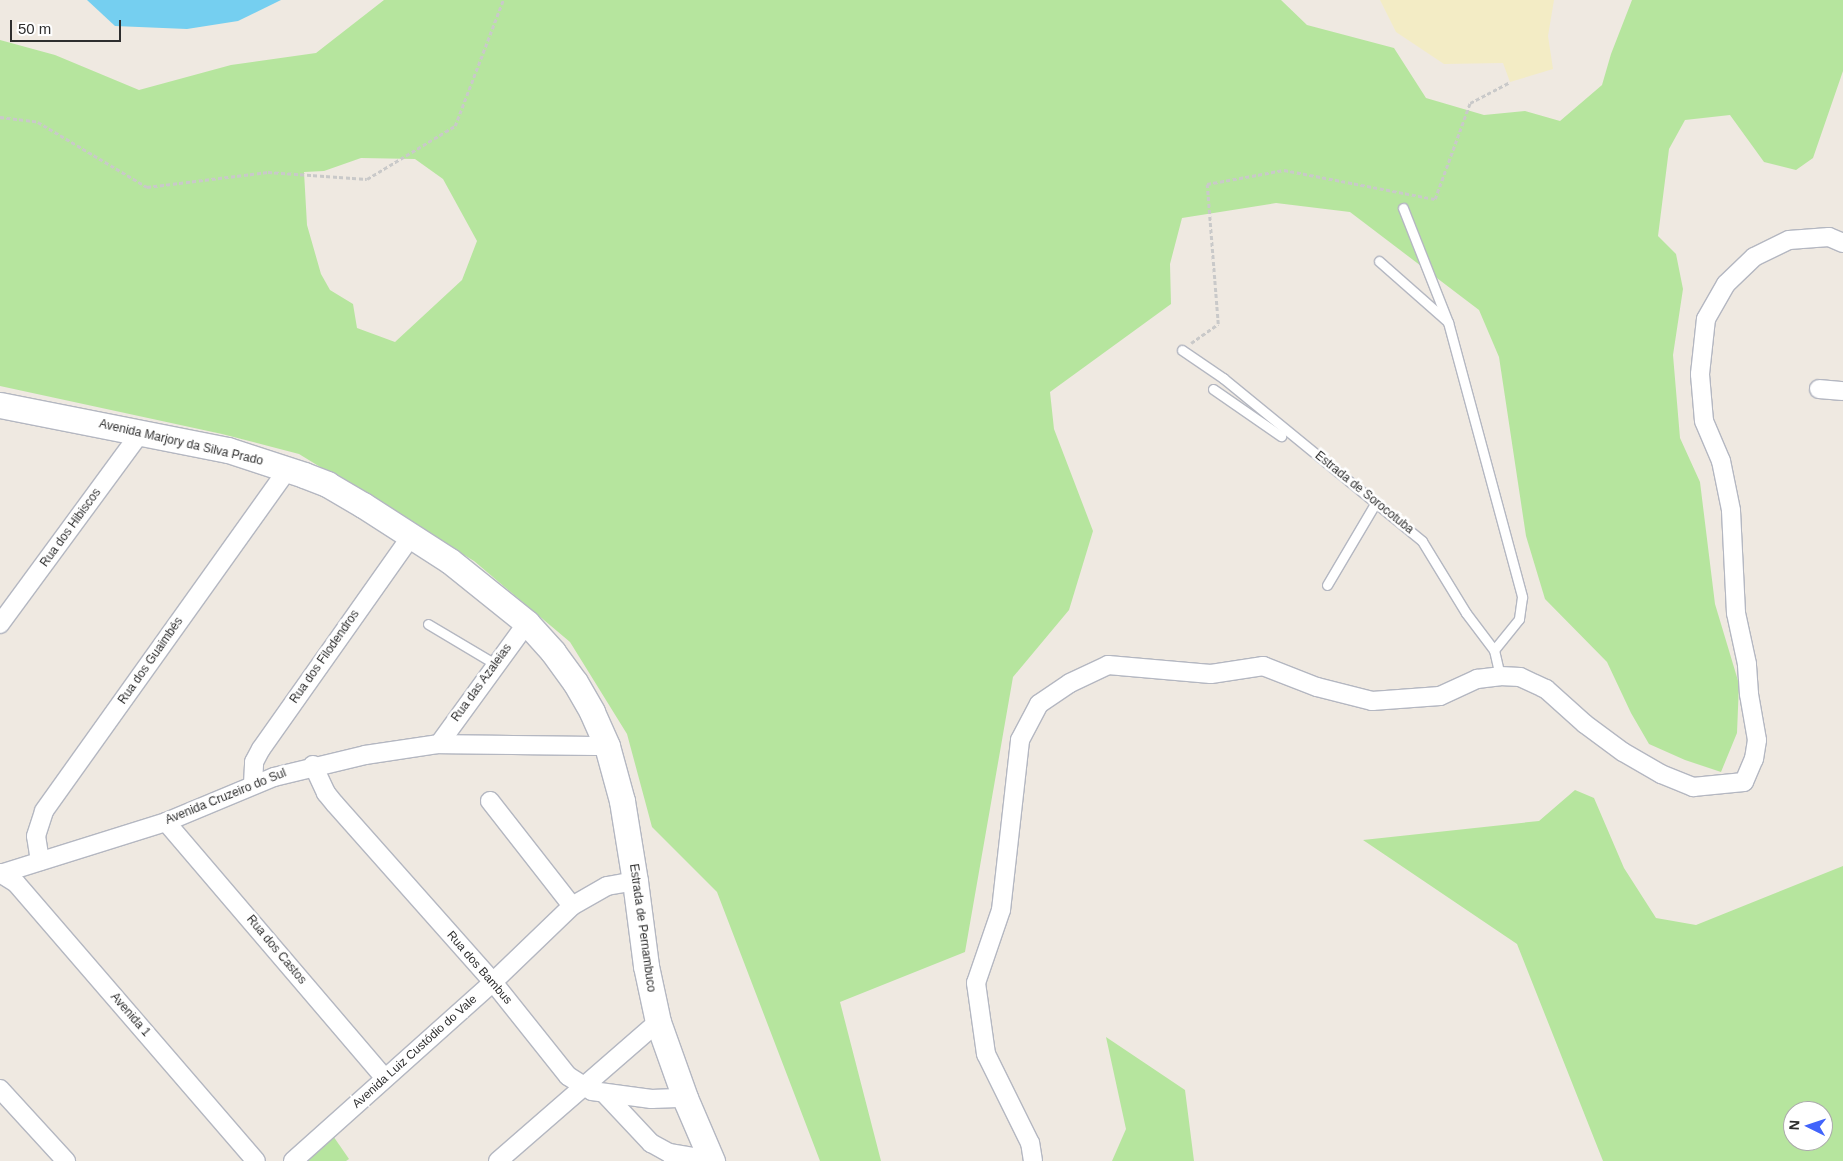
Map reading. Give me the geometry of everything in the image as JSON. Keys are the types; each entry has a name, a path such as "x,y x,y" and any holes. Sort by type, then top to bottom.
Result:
{"main road":[{"name":"Avenida Marjory da Silva Prado","path":"0,405 228,450 288,468 327,484 411,536 483,586 527,623 553,652 575,682 592,712 607,746"},
{"name":"Estrada de Pernambuco","path":"607,746 622,801 646,966 658,1022 686,1098 712,1160"}],"street":[{"path":"1033,1161 1030,1143 986,1054 976,983 1001,910 1014,779 1020,740 1039,704 1070,683 1108,665 1211,674 1263,666 1317,687 1372,700 1440,696 1477,679 1500,676 1520,677 1546,689 1585,724 1615,747 1661,774 1693,787 1744,782 1754,759 1757,740 1749,694 1747,664 1736,613 1731,510 1721,461 1704,421 1700,374 1706,319 1726,284 1754,257 1789,240 1829,237 1843,243"},
{"path":"1819,389 1843,392"},
{"name":"Rua dos Hibiscos","path":"0,624 142,432"},
{"name":"Rua dos Guaimbés","path":"40,861 36,836 44,812 288,468"},
{"name":"Rua dos Filodendros","path":"253,784 254,762 261,749 411,536"},
{"name":"Rua das Azaleias","path":"439,744 495,664 527,623"},
{"name":"Avenida Cruzeiro do Sul","path":"0,873 166,822 253,784 313,766 373,753 439,744 607,746"},
{"name":"Rua dos Bambus","path":"313,766 326,793 335,804 493,982 568,1076 582,1087 604,1093 651,1099 686,1098"},
{"path":"490,802 572,906"},
{"name":"Rua dos Castos","path":"166,822 385,1078"},
{"name":"Avenida 1","path":"0,873 16,883 256,1161"},
{"name":"Avenida Luiz Custódio do Vale","path":"293,1161 493,982 572,906 607,886 635,881"},
{"path":"498,1161 658,1022"},
{"path":"0,1089 66,1161"},
{"path":"604,1093 651,1144 669,1153 712,1160"}],"lane":[{"path":"1403,208 1448,322 1522,598 1518,619 1494,650"},
{"path":"1379,261 1448,322"},
{"name":"Estrada de Sorocotuba","path":"1182,350 1233,386 1422,541 1466,613 1494,650 1500,676"},
{"path":"1226,397 1233,386"},
{"path":"1213,389 1281,436"},
{"path":"1327,585 1376,502"},
{"path":"428,624 495,664"}],"path":[{"path":"0,117 38,122 147,187 268,172 367,179 455,126 503,0"},
{"path":"1182,350 1218,324 1207,184 1284,170 1435,199 1470,103 1510,82"}],"green space":[{"path":"384,0 1281,0 1307,25 1394,48 1426,98 1484,115 1525,111 1560,121 1602,85 1611,54 1632,0 1843,0 1843,71 1813,158 1796,170 1764,162 1730,115 1685,120 1669,149 1658,236 1676,254 1683,289 1673,355 1680,438 1700,482 1715,604 1739,684 1737,733 1721,772 1685,760 1649,744 1631,713 1607,662 1545,599 1526,536 1499,357 1479,310 1350,212 1276,203 1182,218 1170,264 1171,304 1050,392 1054,429 1093,531 1069,610 1013,677 965,952 840,1002 881,1161 820,1161 717,892 652,827 627,734 570,642 474,561 299,454 222,434 0,386 0,40 55,55 139,90 231,65 316,53","holes":["361,158 415,159 443,179 477,241 462,280 395,342 357,328 353,304 330,290 321,274 307,225 304,172 324,171"]},
{"path":"1575,790 1594,798 1624,868 1656,918 1696,925 1843,866 1843,1161 1603,1161 1517,944 1363,840 1539,821"},
{"path":"1106,1037 1185,1090 1194,1161 1112,1161 1126,1129"},
{"path":"329,1130 349,1159 346,1161 293,1161"}],"sand":[{"path":"1380,0 1554,0 1548,36 1553,69 1510,82 1503,63 1444,64 1396,32"}],"water":[{"path":"87,0 281,0 238,21 187,29 115,26"}]}
